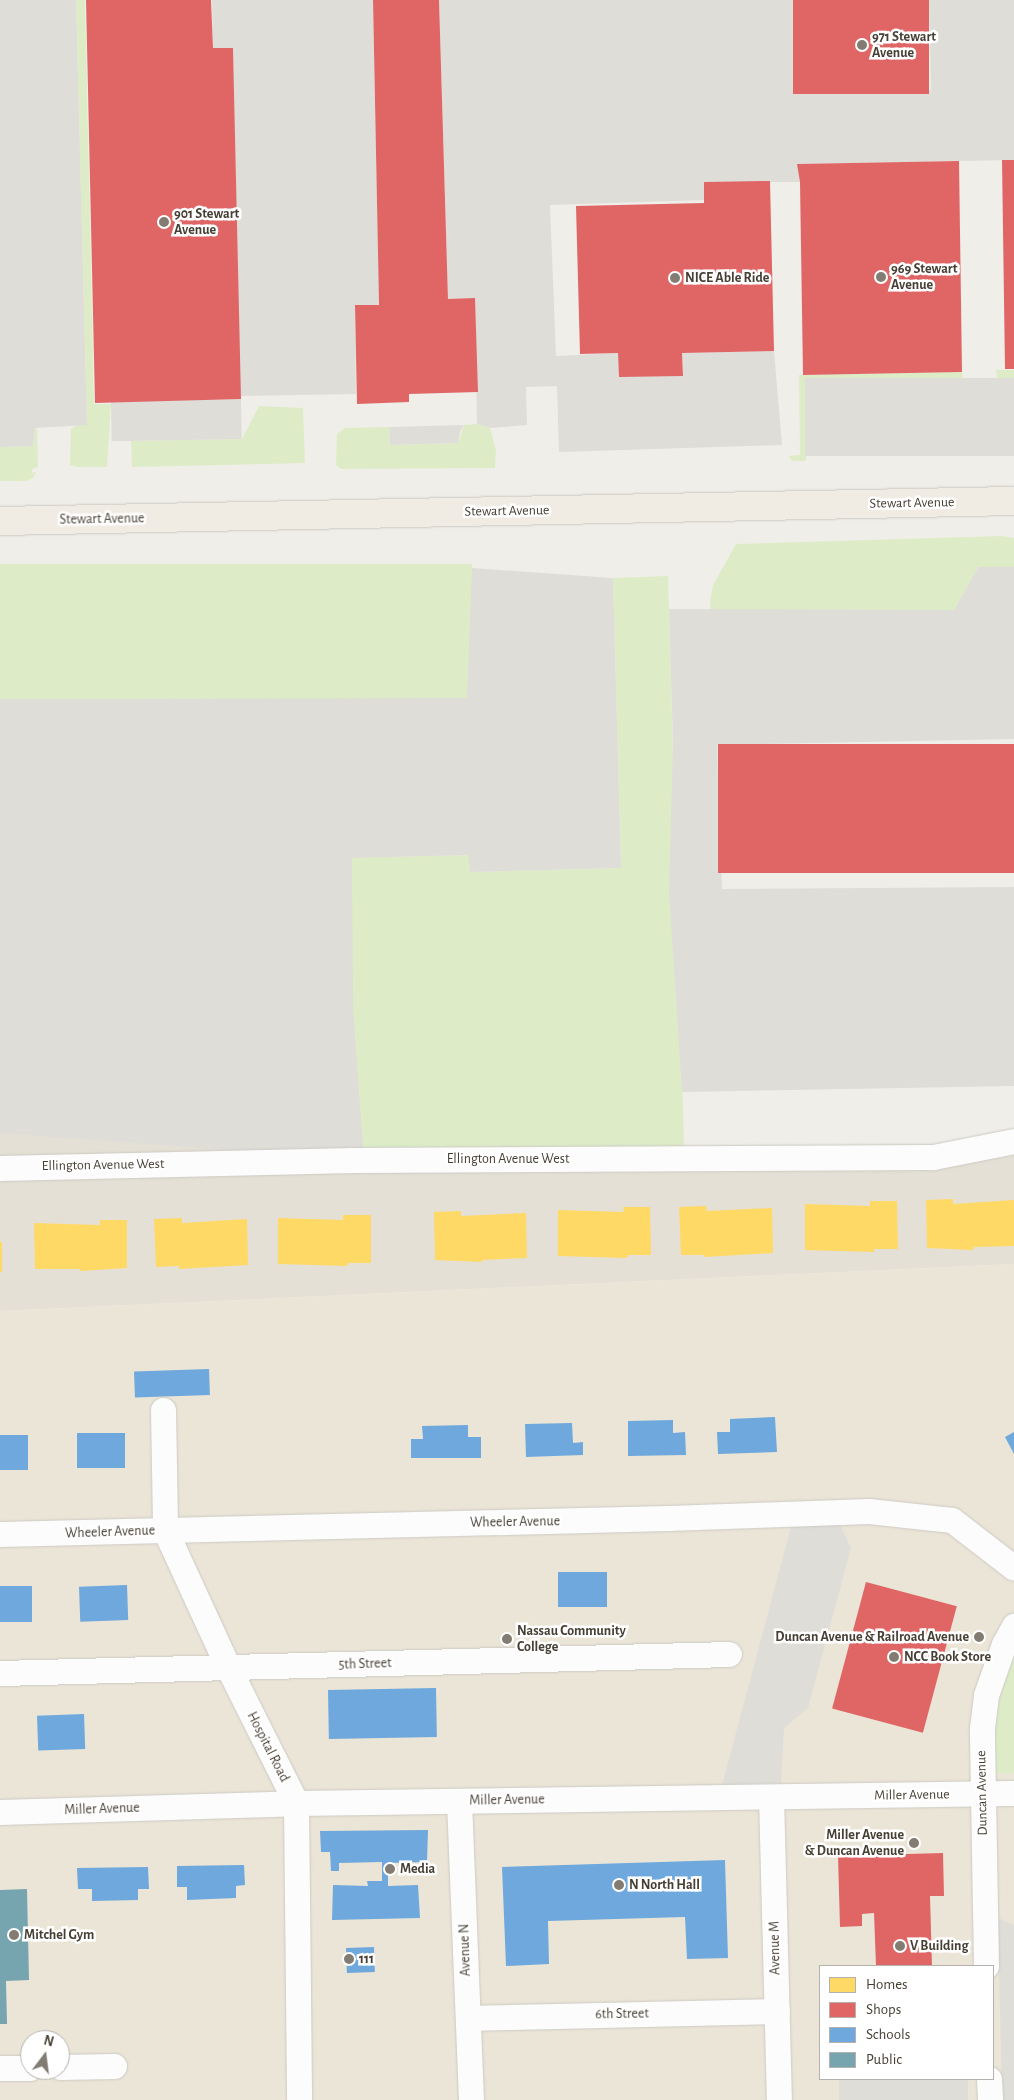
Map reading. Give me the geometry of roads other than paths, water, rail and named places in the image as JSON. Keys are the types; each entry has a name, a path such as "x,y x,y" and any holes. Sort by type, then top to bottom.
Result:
{"main road":[{"name":"Stewart Avenue","path":"0,521 1014,501"}],"street":[{"name":"Ellington Avenue West","path":"0,1168 342,1160 933,1157 1014,1141"},
{"name":"Hospital Road","path":"163,1410 165,1530 228,1667 296,1802 299,2100"},
{"name":"Wheeler Avenue","path":"0,1534 869,1511 952,1520 1014,1568"},
{"name":"Duncan Avenue","path":"986,1965 981,1794 982,1728 986,1695 1004,1644 1014,1626"},
{"name":"5th Street","path":"0,1673 729,1654"},
{"name":"Miller Avenue","path":"0,1812 296,1802 1014,1793"},
{"name":"Avenue M","path":"771,1796 779,2100"},
{"name":"Avenue N","path":"459,1801 471,2100"},
{"name":"6th Street","path":"468,2018 776,2011"},
{"path":"70,2067 114,2066"},
{"path":"0,2068 20,2068"},
{"path":"989,2080 990,2100"}],"place":[{"name":"971 Stewart Avenue","path":"862,45"},
{"name":"901 Stewart Avenue","path":"164,222"},
{"name":"969 Stewart Avenue","path":"881,277"},
{"name":"NICE Able Ride","path":"675,278"},
{"name":"Duncan Avenue & Railroad Avenue","path":"979,1637"},
{"name":"Nassau Community College","path":"507,1639"},
{"name":"NCC Book Store","path":"894,1657"},
{"name":"Miller Avenue & Duncan Avenue","path":"914,1843"},
{"name":"Media","path":"390,1869"},
{"name":"N North Hall","path":"619,1885"},
{"name":"Mitchel Gym","path":"14,1935"},
{"name":"V Building","path":"900,1946"},
{"name":"111","path":"349,1959"}]}
